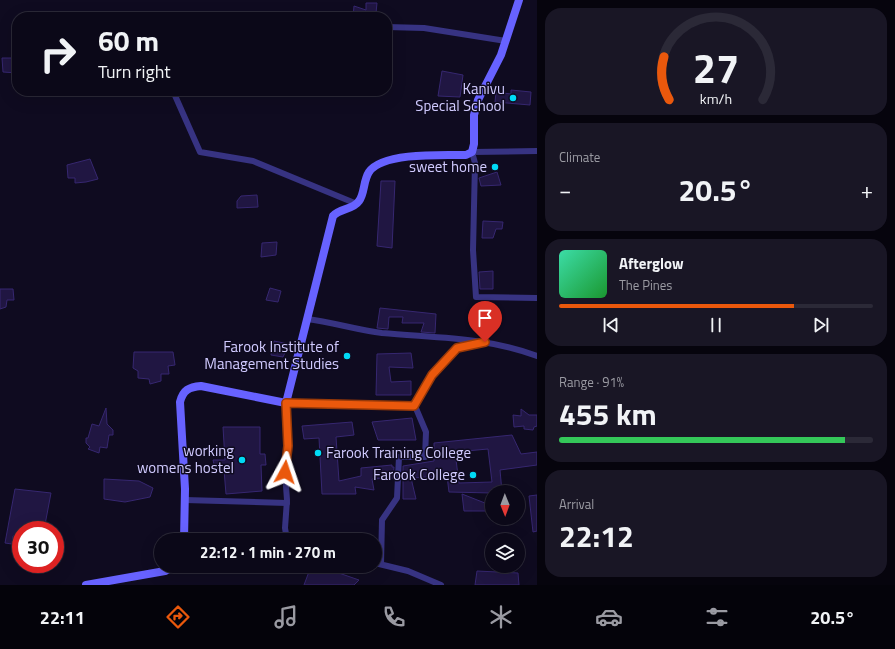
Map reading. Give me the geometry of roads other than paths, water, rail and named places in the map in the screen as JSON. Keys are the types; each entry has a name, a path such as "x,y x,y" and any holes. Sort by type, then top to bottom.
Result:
{"main road":[{"path":"184,533 185,500 180,402 182,394 188,389 201,386 286,403 333,216 340,210 357,204 362,197 368,174 377,165 416,157 466,154 472,152 474,144 474,115 478,100 506,41 519,0"},
{"path":"86,585 122,582 157,573"}],"street":[{"path":"392,27 424,28 506,41"},
{"path":"175,96 200,152 253,161 357,204"},
{"path":"537,151 472,152 475,163 473,250 476,297 537,298"},
{"path":"307,319 380,333 485,342 537,356"},
{"path":"414,406 432,375 457,348 485,342"},
{"path":"286,533 287,503 285,472 288,446 286,403 414,406"},
{"path":"381,533 382,520 397,498 398,457 425,457 426,432 414,406"},
{"path":"185,500 287,503"},
{"path":"382,564 422,576 441,585"}],"place":[{"name":"Kanivu Special School","path":"513,98"},
{"name":"sweet home","path":"495,167"},
{"name":"Farook Institute of Management Studies","path":"347,356"},
{"name":"Farook Training College","path":"318,453"},
{"name":"working womens hostel","path":"242,460"},
{"name":"Farook College","path":"473,475"}]}
